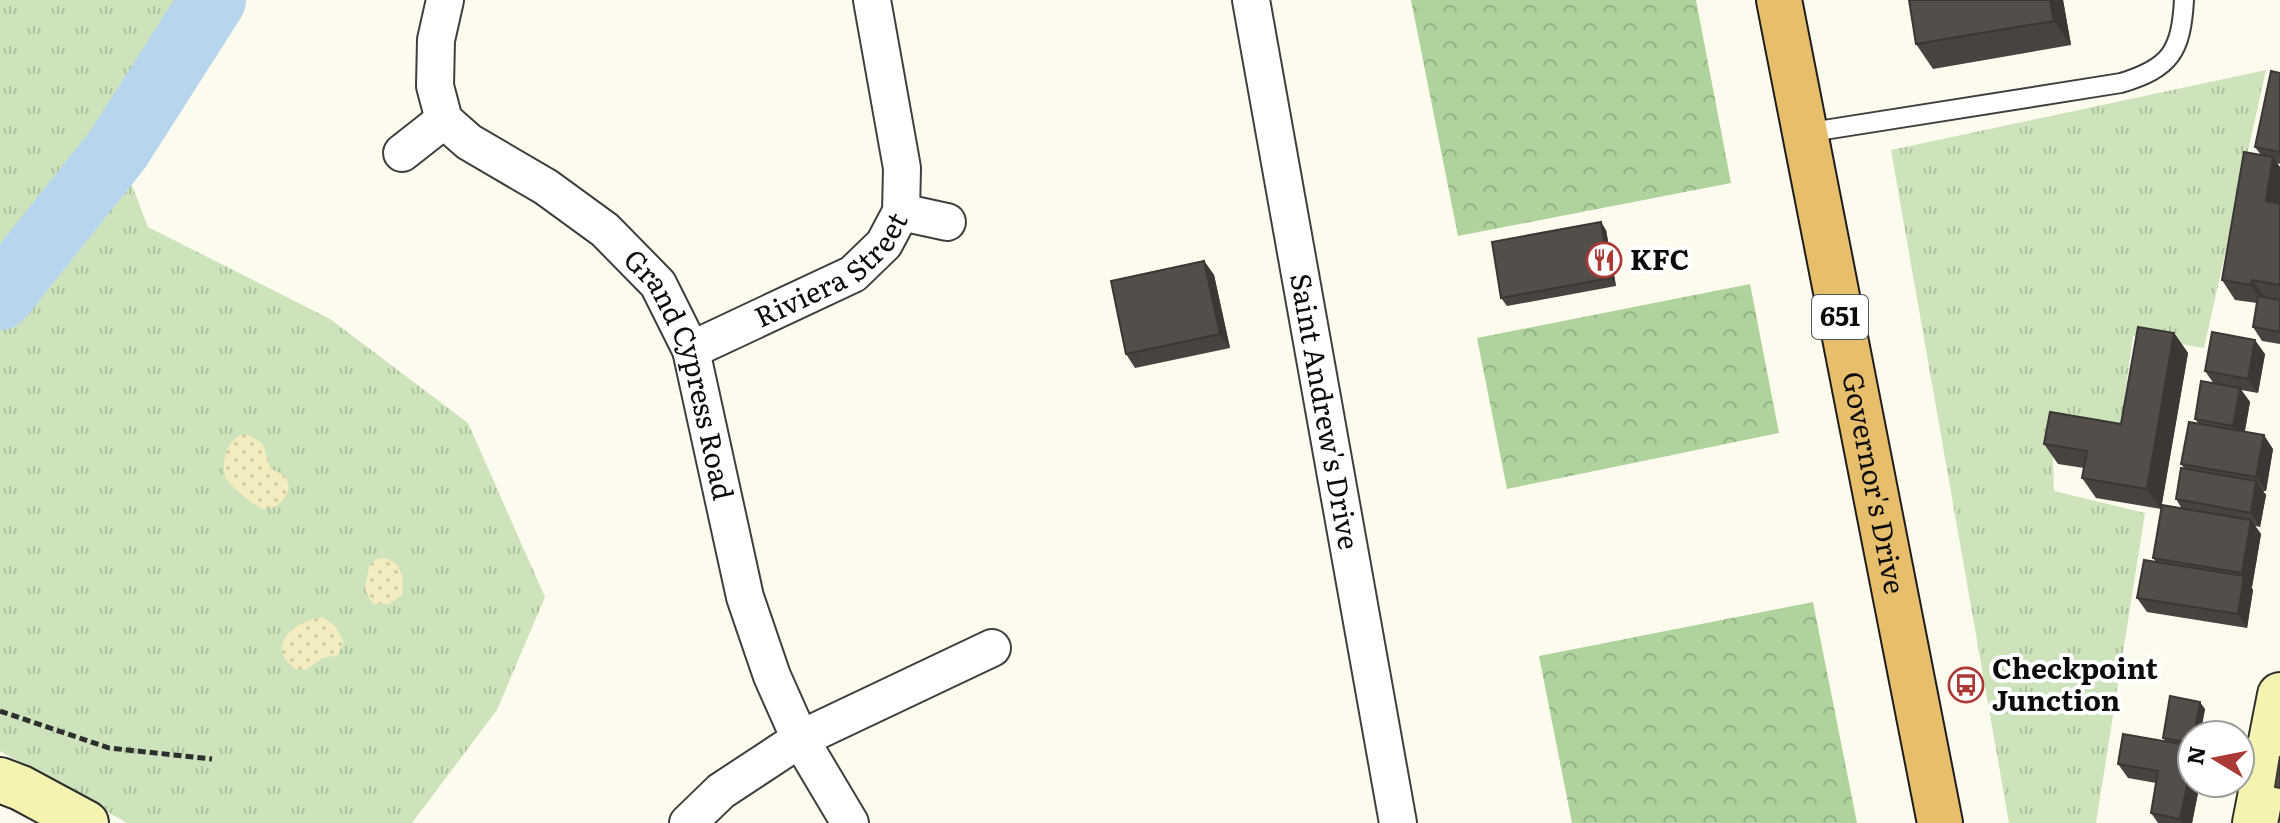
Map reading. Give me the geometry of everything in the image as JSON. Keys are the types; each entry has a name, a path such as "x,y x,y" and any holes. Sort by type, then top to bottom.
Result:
{"highway":[{"name":"Governor's Drive","path":"1779,0 1940,823"}],"main road":[{"path":"2255,823 2280,695"},
{"path":"0,780 86,823"}],"street":[{"path":"402,153 444,120 435,86 436,40 445,0"},
{"name":"Riviera Street","path":"691,350 853,274 884,244 901,212 902,168 872,0"},
{"name":"Saint Andrew's Drive","path":"1251,0 1398,823"},
{"name":"Grand Cypress Road","path":"444,120 469,142 546,187 605,230 658,284 691,350 745,597 772,676 800,739 850,823"},
{"path":"901,212 947,222"},
{"path":"688,823 721,791 800,739 992,648"}],"lane":[{"path":"1805,133 2121,83 2148,75 2171,57 2183,30 2184,0"}],"path":[{"path":"0,711 109,748 212,759"}],"green space":[{"path":"0,0 213,0 118,149 148,227 330,319 468,423 545,597 497,710 412,823 127,823 0,751"},
{"path":"1411,0 1696,0 1731,183 1458,236"},
{"path":"2266,70 2204,348 2133,336 2120,432 2052,426 2054,491 2145,513 2096,823 2009,823 1891,150"},
{"path":"1750,284 1779,433 1507,489 1477,338"},
{"path":"1813,602 1857,823 1572,823 1539,656"}],"sand":[{"path":"247,434 263,444 270,468 284,476 288,483 287,494 275,507 264,509 255,505 225,477 227,449 238,436"},
{"path":"386,558 396,564 402,573 402,595 389,604 373,604 365,590 369,566 376,559"},
{"path":"323,617 335,626 344,642 337,656 323,658 306,670 295,669 282,650 283,642 302,623"}],"building":[{"path":"1909,0 2050,0 2054,21 1916,44"},
{"path":"2271,71 2280,73 2280,152 2255,147"},
{"path":"2244,152 2273,157 2266,201 2280,204 2280,285 2252,280 2251,285 2222,280"},
{"path":"1601,222 1611,278 1501,298 1492,242"},
{"path":"1204,261 1220,334 1126,354 1111,281"},
{"path":"2258,296 2280,300 2280,332 2253,327"},
{"path":"2138,327 2174,333 2147,489 2082,478 2087,451 2044,444 2050,412 2121,424"},
{"path":"2212,332 2255,340 2248,379 2205,371"},
{"path":"2201,381 2240,388 2233,426 2195,419"},
{"path":"2189,422 2264,435 2256,477 2181,464"},
{"path":"2181,468 2256,481 2251,513 2176,499"},
{"path":"2162,505 2251,520 2242,573 2153,558"},
{"path":"2144,560 2244,576 2238,614 2137,598"},
{"path":"2170,696 2200,702 2197,719 2176,719 2176,740 2163,738"},
{"path":"2123,734 2176,743 2176,799 2184,799 2180,819 2151,813 2158,771 2118,764"},
{"path":"2280,756 2280,788 2275,787"}],"waterway":[{"path":"0,297 118,149 213,0"}],"place":[{"name":"KFC","path":"1604,260"},
{"name":"Checkpoint Junction","path":"1966,685"}]}
